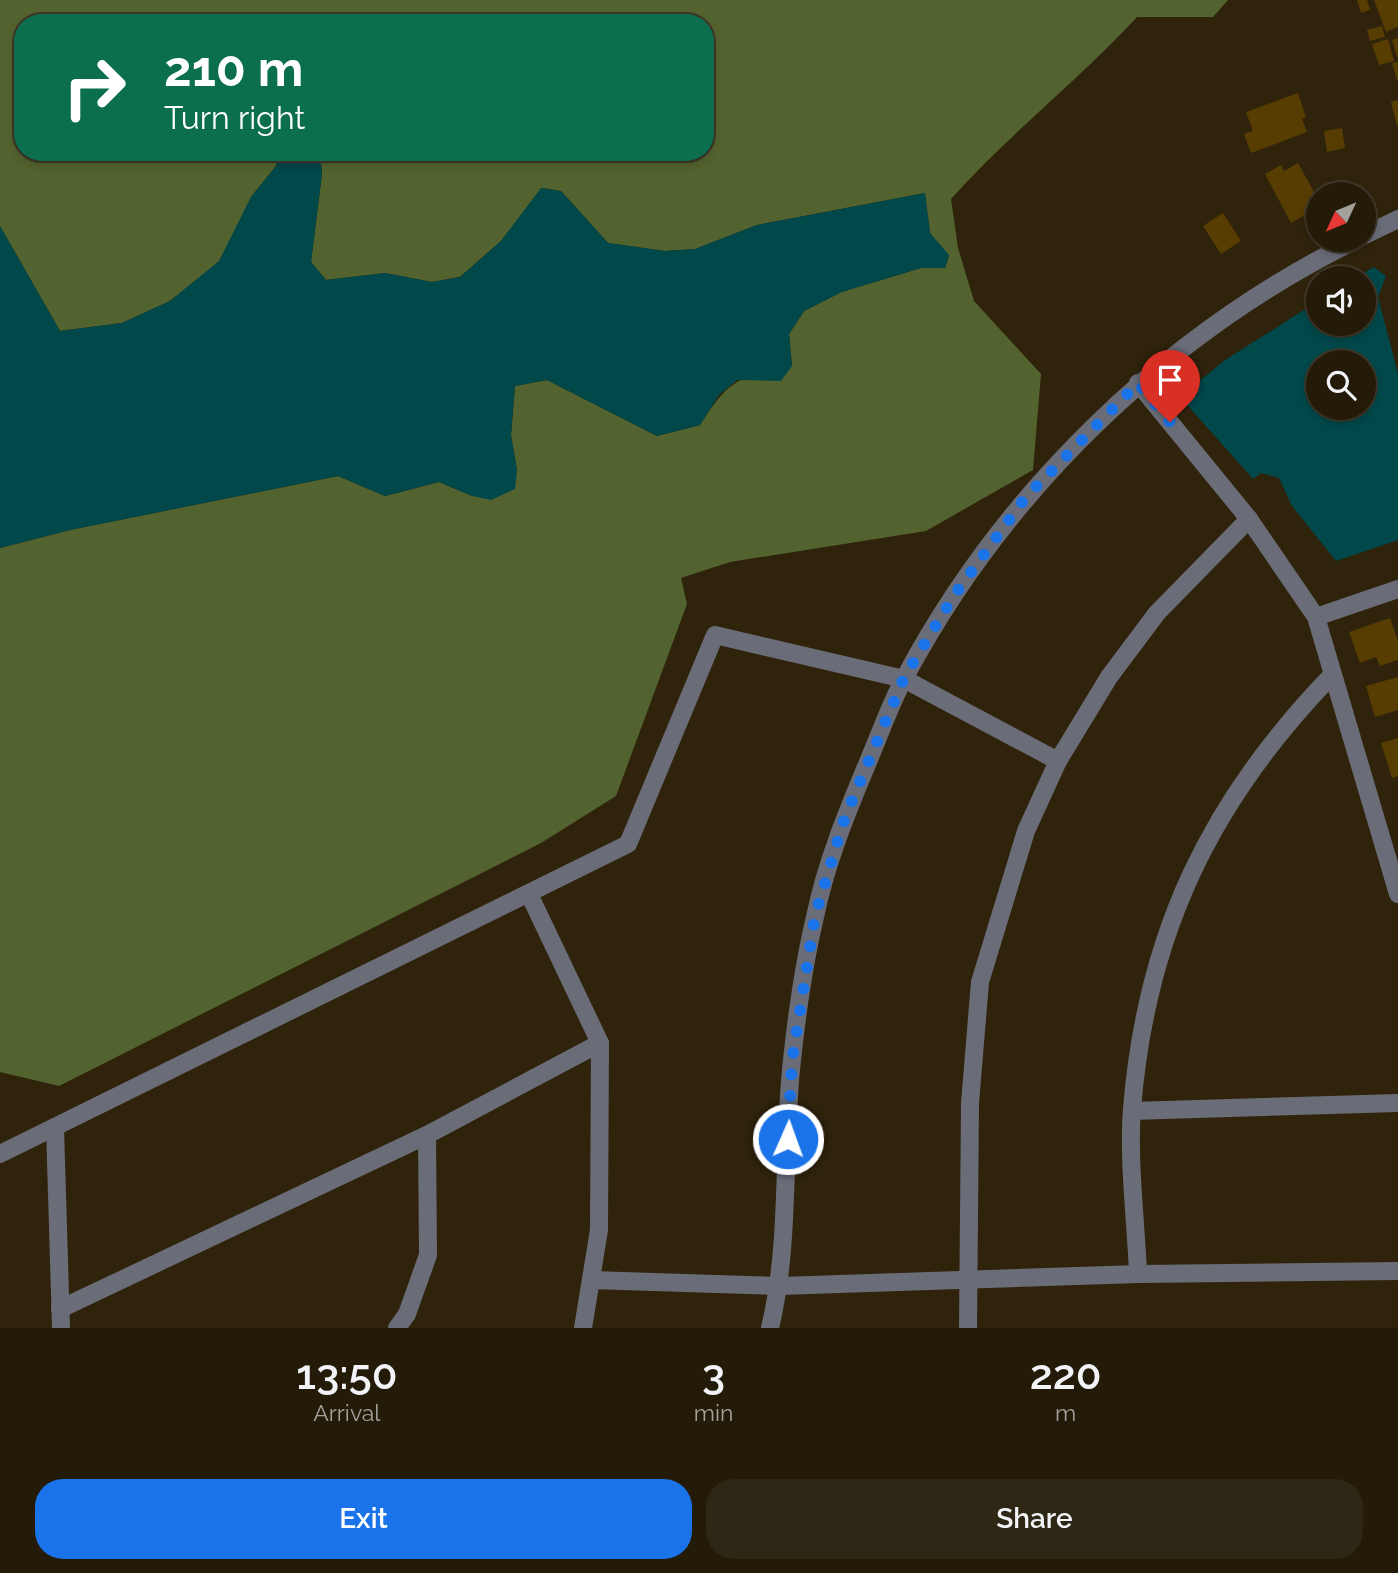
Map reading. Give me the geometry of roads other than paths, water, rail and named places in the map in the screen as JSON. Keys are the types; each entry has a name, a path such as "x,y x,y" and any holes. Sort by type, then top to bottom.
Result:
{"street":[{"path":"1376,230 1398,220"},
{"path":"770,1328 780,1286 792,1061 815,916 845,817 904,678 953,597 1025,498 1138,383 1222,318 1308,263 1331,252"},
{"path":"1138,383 1249,519 1316,617 1398,894"},
{"path":"968,1328 970,1103 980,982 1026,831 1058,761 1109,677 1157,613 1249,519"},
{"path":"1316,617 1398,589"},
{"path":"0,1154 628,844 715,635 904,678 1058,761"},
{"path":"1138,1274 1132,1111 1152,978 1188,879 1213,827 1293,715 1332,675"},
{"path":"529,894 600,1043 599,1230 583,1328"},
{"path":"60,1309 427,1135 600,1043"},
{"path":"1132,1111 1398,1103"},
{"path":"55,1127 61,1328"},
{"path":"397,1328 407,1314 428,1255 427,1135"},
{"path":"591,1280 780,1286 1138,1274 1398,1271"}],"water":[{"path":"276,161 321,161 322,174 311,262 326,280 385,273 432,282 460,277 501,241 541,188 561,191 608,243 665,251 695,249 757,225 925,193 930,233 949,255 945,268 921,268 842,292 804,311 789,334 792,366 781,381 737,380 719,395 700,425 657,436 547,380 515,386 511,435 517,470 515,489 491,500 472,496 439,482 385,496 338,476 70,530 0,548 0,226 60,331 122,323 170,301 219,261 251,197 276,166"},
{"path":"1376,268 1386,276 1378,297 1398,374 1398,540 1336,561 1292,506 1279,478 1261,473 1253,479 1180,397 1225,360 1306,309 1306,336 1376,336"}]}
